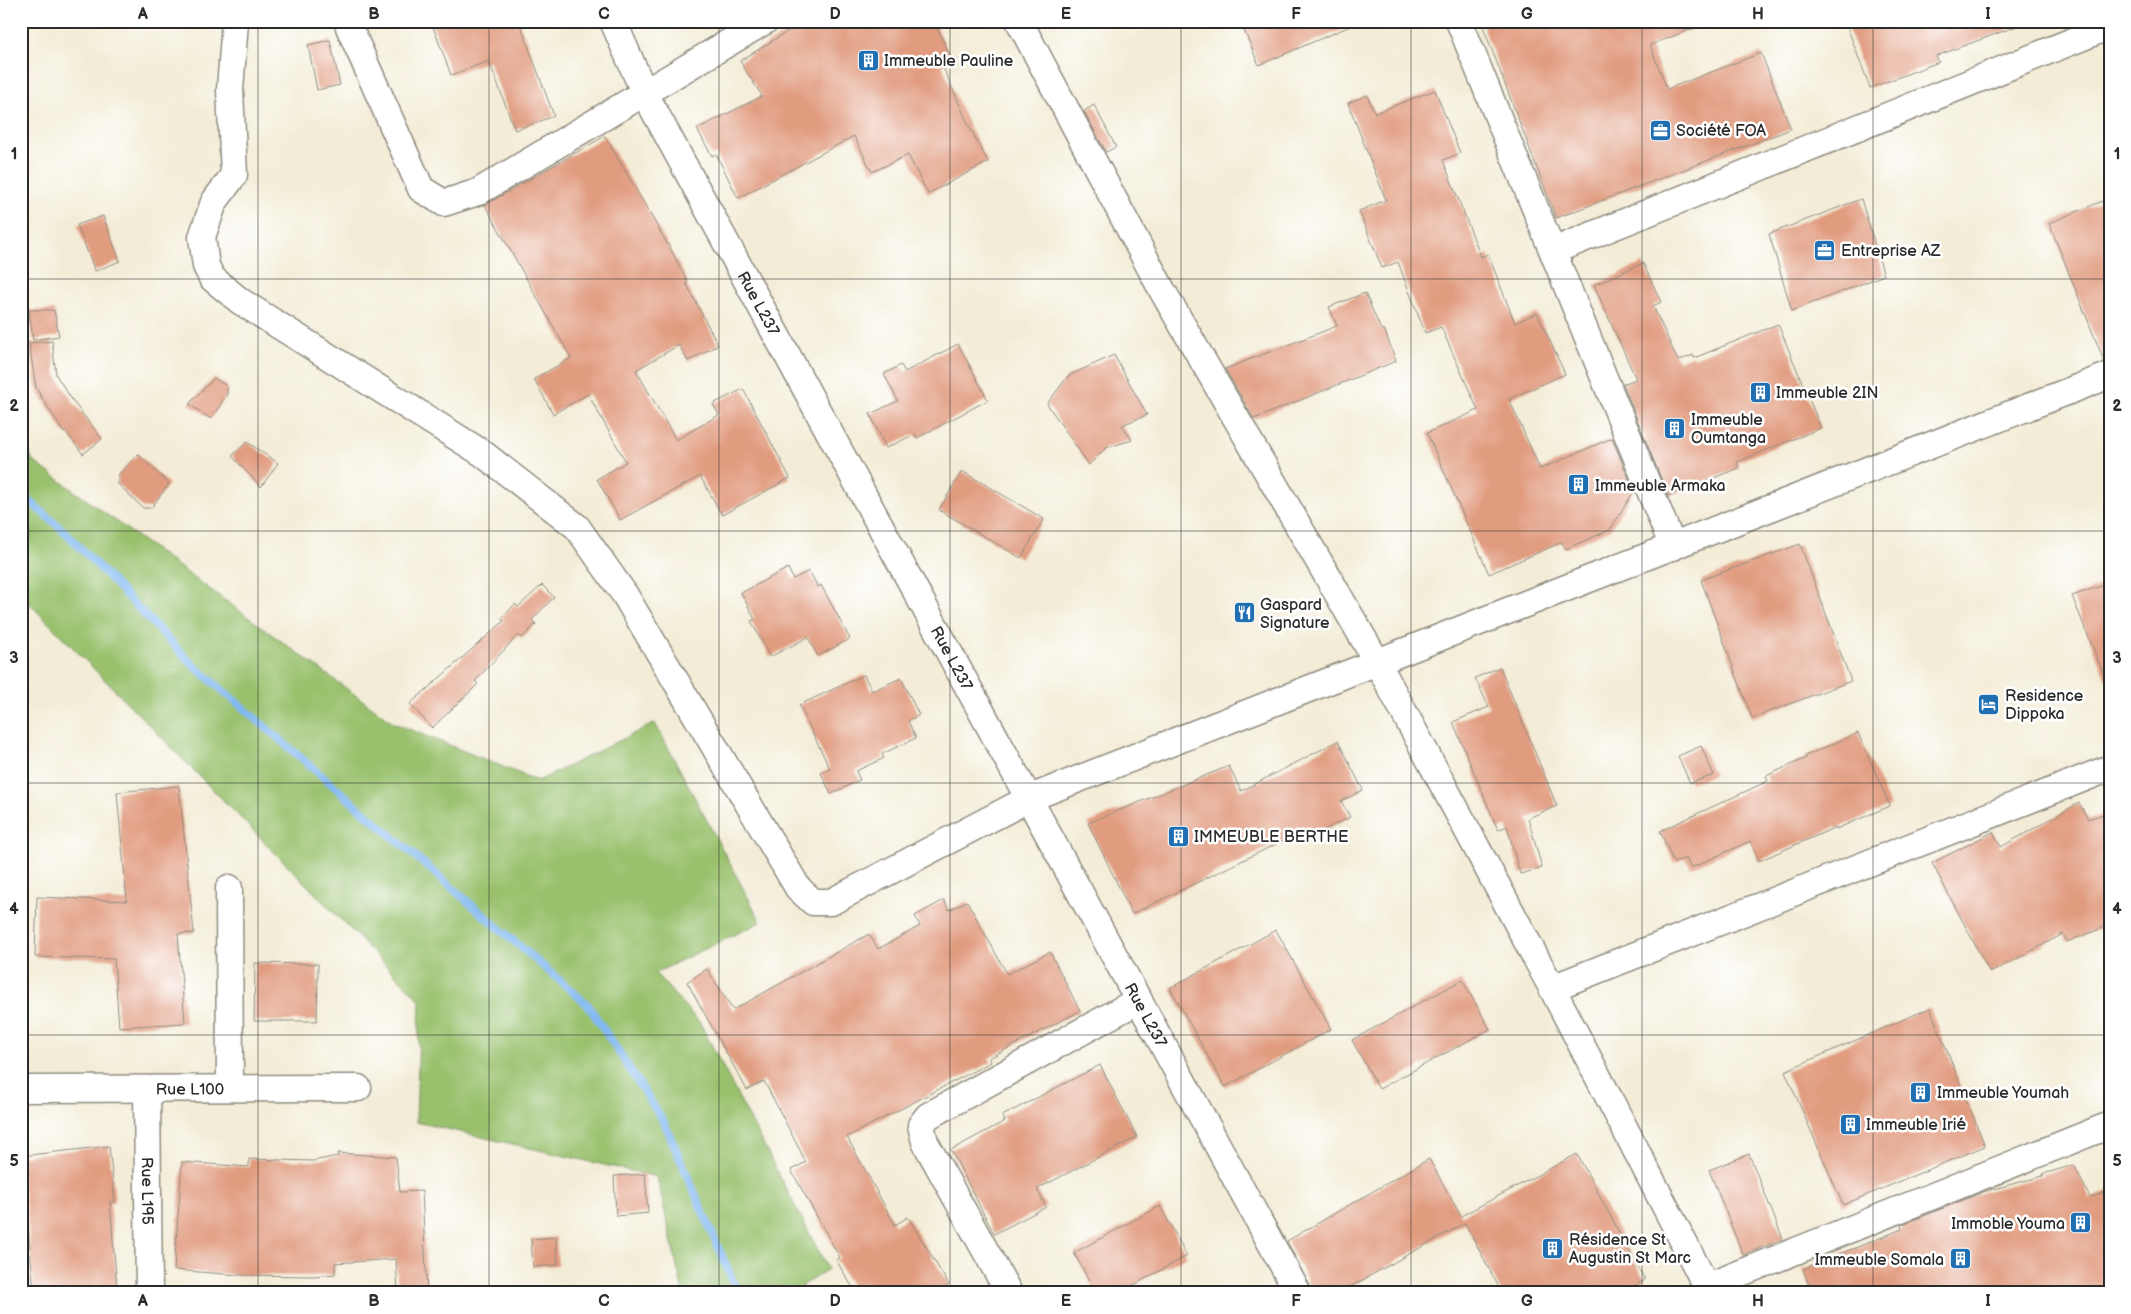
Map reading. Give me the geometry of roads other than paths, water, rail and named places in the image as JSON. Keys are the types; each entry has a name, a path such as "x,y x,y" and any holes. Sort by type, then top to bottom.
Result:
{"street":[{"path":"235,21 230,90 234,175 214,202 202,237 206,266 212,278 240,301 482,453 576,527 625,595 798,888 813,902 831,902 1030,798 1673,548 2107,384"},
{"name":"Rue L237","path":"613,21 644,92 1298,1293"},
{"path":"349,27 421,188 444,203 478,192 765,21"},
{"path":"1020,21 1162,290 1377,662 1552,988 1708,1290 2110,1125"},
{"path":"1459,21 1673,548"},
{"path":"1553,251 2110,26"},
{"path":"1552,988 2110,768"},
{"path":"229,888 230,1088"},
{"path":"1009,1293 925,1142 922,1125 928,1116 1139,1000"},
{"name":"Rue L100","path":"21,1089 358,1088"},
{"name":"Rue L195","path":"147,1089 149,1293"}],"waterway":[{"path":"21,494 64,531 191,663 588,1005 664,1122 738,1293"}],"place":[{"name":"Immeuble Pauline","path":"868,60"},
{"name":"Société FOA","path":"1660,130"},
{"name":"Entreprise AZ","path":"1825,250"},
{"name":"Immeuble 2IN","path":"1760,392"},
{"name":"Immeuble Oumtanga","path":"1675,428"},
{"name":"Immeuble Armaka","path":"1579,485"},
{"name":"Gaspard Signature","path":"1244,613"},
{"name":"Residence Dippoka","path":"1989,704"},
{"name":"IMMEUBLE BERTHE","path":"1178,836"},
{"name":"Immeuble Youmah","path":"1921,1092"},
{"name":"Immeuble Irié","path":"1850,1124"},
{"name":"Immoble Youma","path":"2081,1223"},
{"name":"Résidence St Augustin St Marc","path":"1553,1248"},
{"name":"Immeuble Somala","path":"1960,1259"}]}
